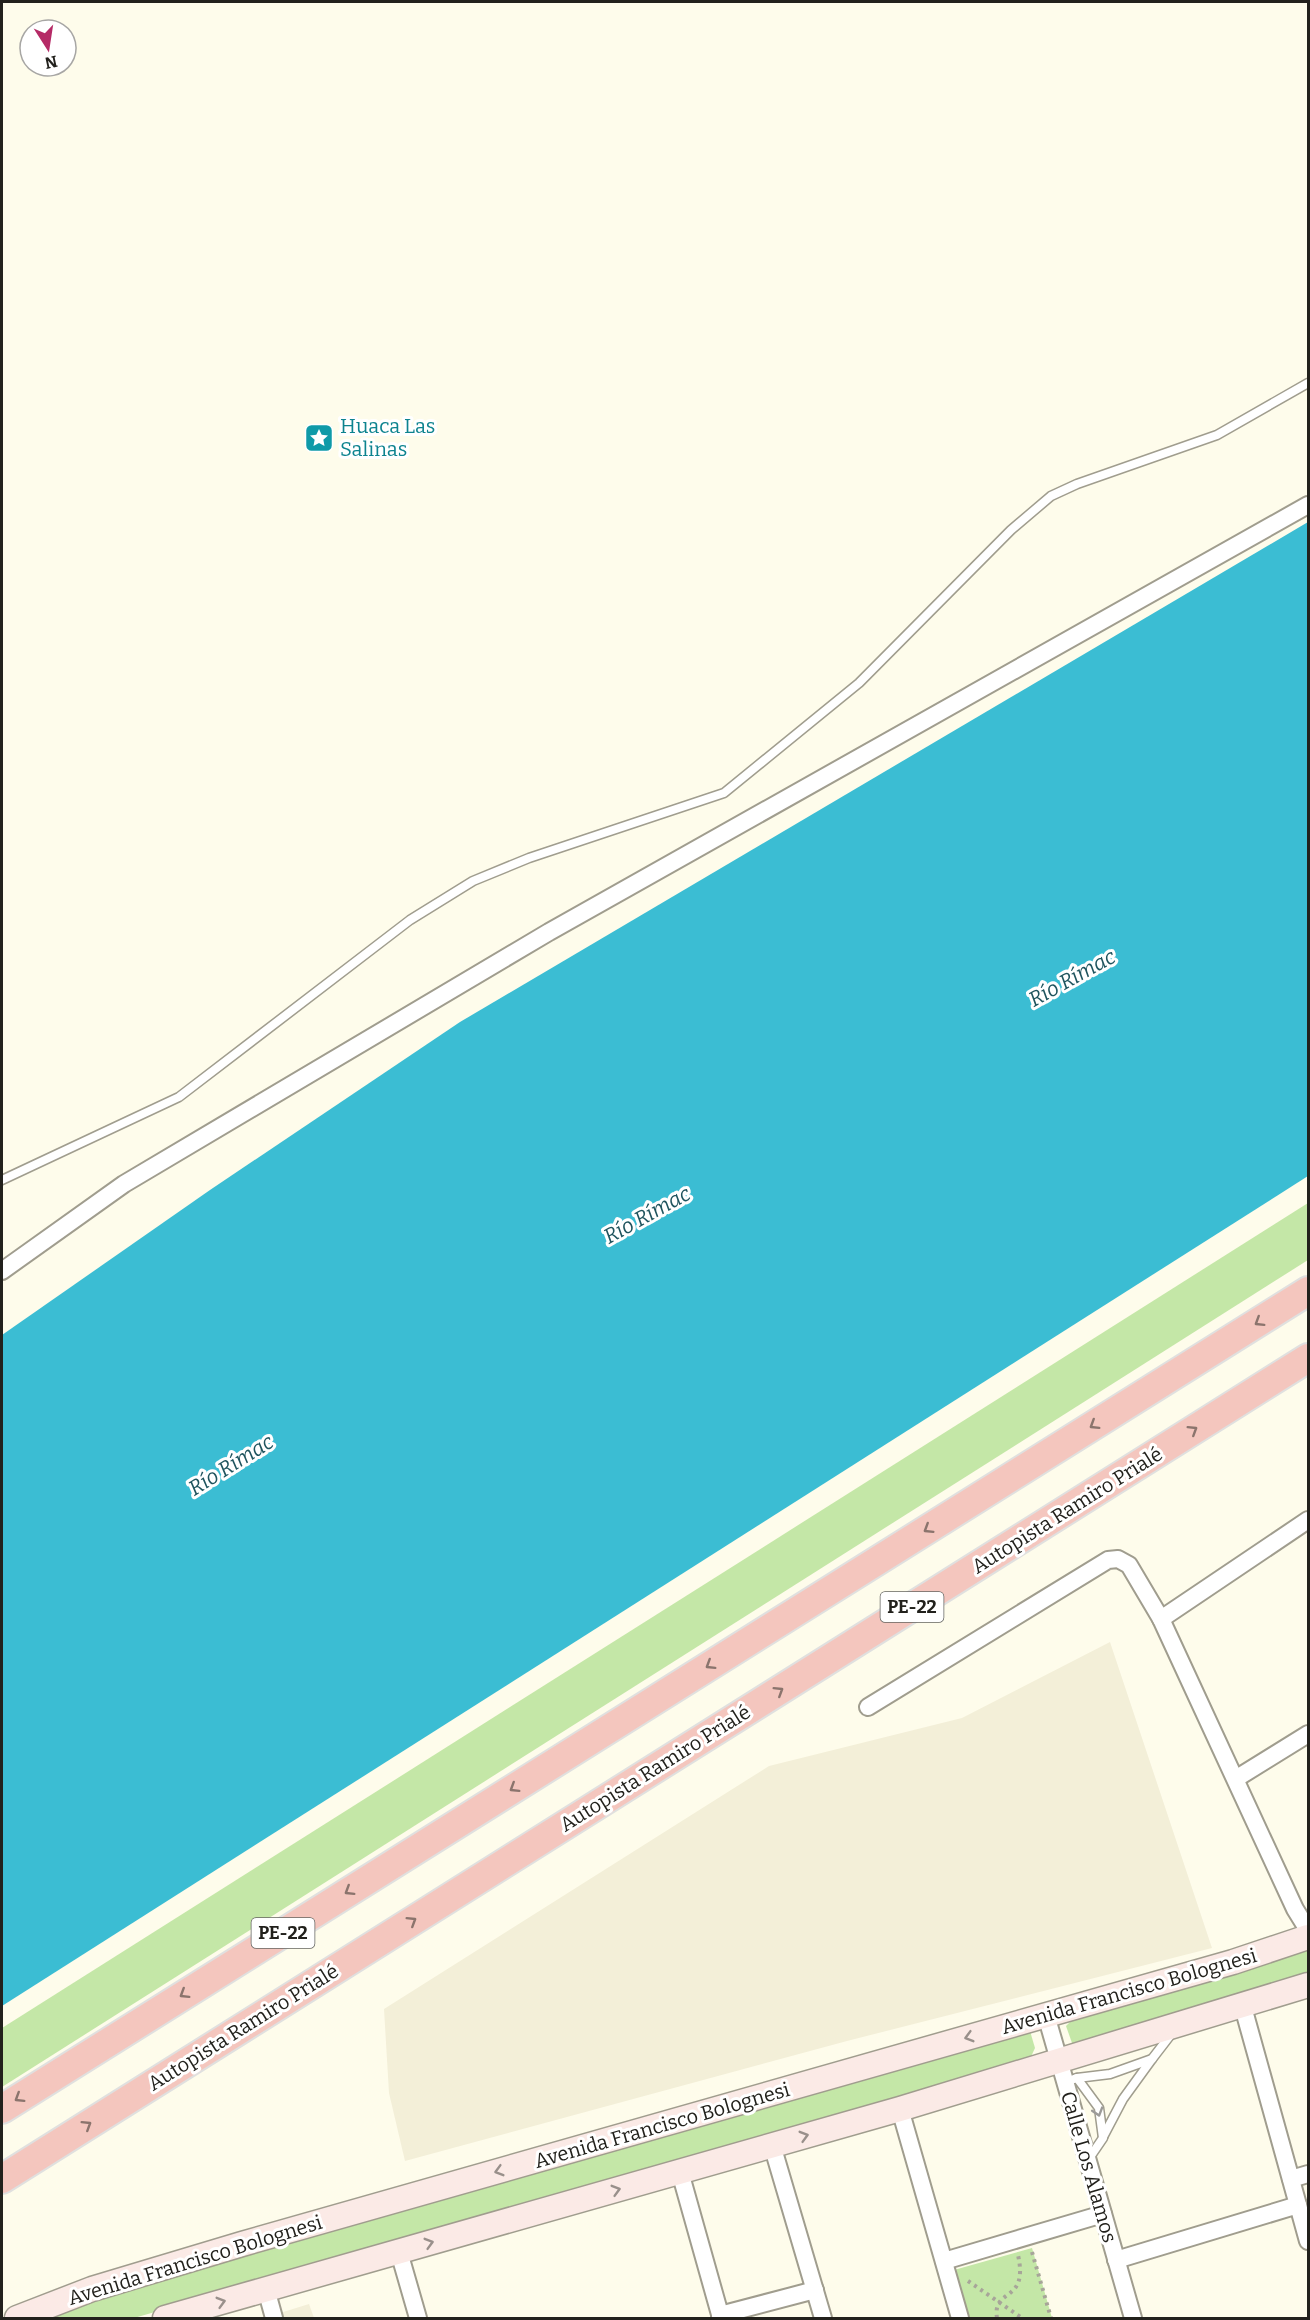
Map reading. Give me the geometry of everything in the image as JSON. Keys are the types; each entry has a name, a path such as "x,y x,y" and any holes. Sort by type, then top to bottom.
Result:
{"highway":[{"name":"PE-22","path":"2,2109 1308,1291"},
{"name":"Autopista Ramiro Prialé","path":"2,2179 1308,1358"}],"main road":[{"name":"Avenida Francisco Bolognesi","path":"17,2319 92,2289 219,2251 1233,1962 1308,1937"},
{"path":"165,2319 900,2109 1067,2074 1178,2026 1308,1985"}],"street":[{"path":"2,1271 124,1184 539,938 1308,505"},
{"path":"1161,1619 1308,1520"},
{"path":"868,1707 1108,1560 1118,1560 1129,1565 1161,1619 1237,1778 1295,1909 1308,1930"},
{"path":"1237,1778 1308,1734"},
{"path":"1243,2007 1308,2241"},
{"name":"Calle Los Alamos","path":"1046,2015 1067,2074 1087,2160 1133,2319"},
{"path":"900,2109 960,2319"},
{"path":"772,2145 824,2319"},
{"path":"680,2172 721,2317 815,2289"},
{"path":"1291,2179 1308,2174"},
{"path":"1116,2260 1299,2205"},
{"path":"944,2261 1103,2214"},
{"path":"399,2252 418,2319"},
{"path":"266,2289 274,2319"}],"lane":[{"path":"2,1180 179,1097 410,920 473,881 529,858 724,793 859,683 1011,530 1051,496 1077,484 1217,435 1308,383"},
{"path":"1087,2160 1103,2138 1123,2099 1178,2026"},
{"path":"1067,2074 1110,2074 1152,2059"},
{"path":"1067,2074 1099,2108 1103,2138"}],"path":[{"path":"1007,2257 1032,2251 1051,2319"},
{"path":"997,2319 995,2308 998,2303 1016,2288 1021,2279 1018,2254"},
{"path":"960,2275 1022,2319"}],"shaded area":[{"path":"1110,1642 1212,1948 847,2041 405,2161 389,2093 384,2009 769,1766 962,1718"},
{"path":"309,2304 314,2318 282,2318 280,2313"}],"green space":[{"path":"1308,1203 1308,1260 2,2087 2,2028"},
{"path":"1308,1946 1308,1976 1080,2048 1072,2043 1066,2026 1076,2016"},
{"path":"1030,2031 1035,2048 1029,2061 134,2318 36,2318 102,2292"},
{"path":"1032,2248 1052,2318 969,2318 954,2270"}],"water":[{"name":"Río Rímac","path":"1308,522 1308,1176 2,2006 2,1335 210,1190 460,1022"}],"place":[{"name":"Huaca Las Salinas","path":"319,438"}]}
